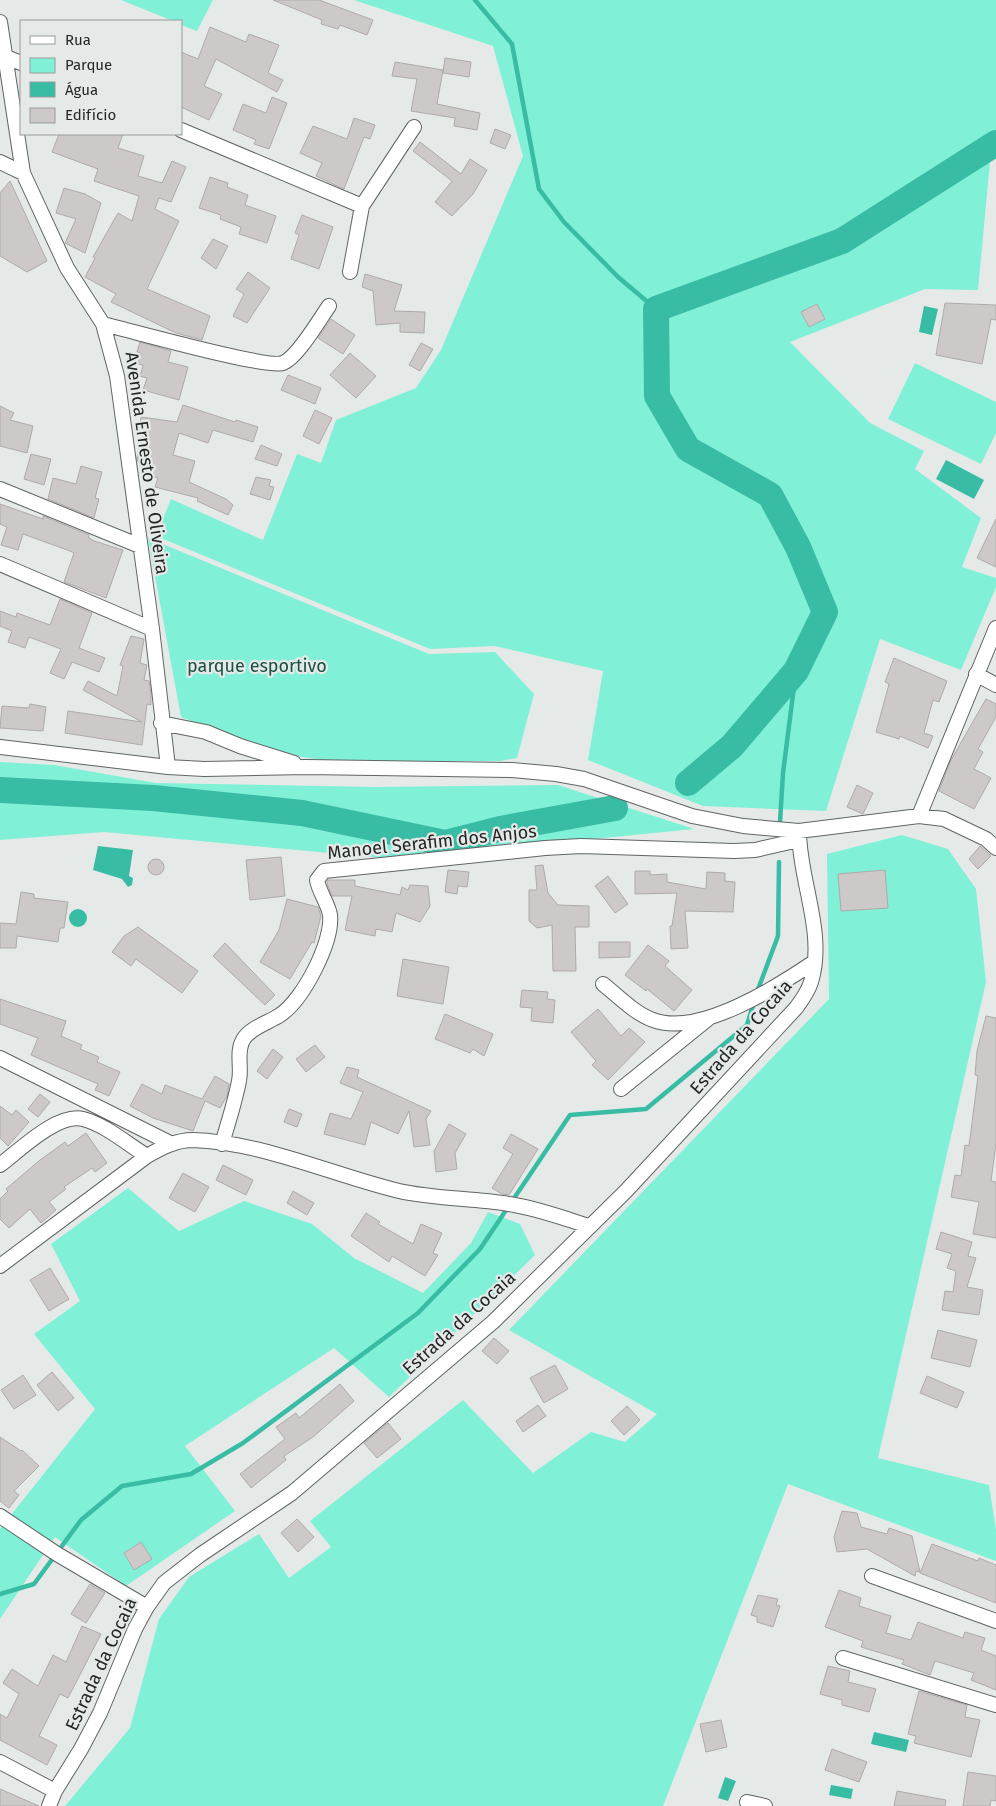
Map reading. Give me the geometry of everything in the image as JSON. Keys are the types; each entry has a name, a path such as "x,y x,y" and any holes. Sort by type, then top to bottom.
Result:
{"street":[{"name":"Avenida Ernesto de Oliveira","path":"0,22 23,174 67,268 103,324 117,376 152,630 161,723 168,767"},
{"path":"6,57 20,63"},
{"path":"350,272 362,206 414,127"},
{"path":"182,130 362,206"},
{"path":"0,162 23,174"},
{"path":"103,324 272,364 282,363 289,359 329,306"},
{"path":"0,489 140,546"},
{"path":"0,564 152,630"},
{"path":"919,816 996,628"},
{"path":"976,674 996,685"},
{"path":"161,723 206,732 240,746 306,766"},
{"path":"0,748 168,767 204,769 306,766 512,770 556,774 584,779 692,816 743,826 799,835 919,816 944,819 986,839 996,848"},
{"name":"Estrada da Cocaia","path":"49,1806 56,1790 100,1713 135,1629 147,1607 164,1583 200,1555 292,1493 485,1328 626,1191 796,1008 812,981 814,962 814,932 799,835"},
{"name":"Manoel Serafim dos Anjos","path":"222,1144 240,1080 242,1040 248,1032 286,1012 312,976 327,939 330,914 317,880 324,871 545,848 598,847 754,850 799,835"},
{"path":"603,984 639,1013 654,1020 669,1023 712,1016 754,1000 814,962"},
{"path":"621,1089 712,1016"},
{"path":"0,1058 172,1144"},
{"path":"0,1164 53,1125 66,1120 81,1119 97,1124 147,1156"},
{"path":"0,1266 147,1156 172,1144 191,1140 222,1144 288,1158 400,1191 509,1204 589,1226"},
{"path":"0,1516 56,1554 147,1607"},
{"path":"872,1576 996,1621"},
{"path":"843,1658 996,1705"},
{"path":"0,1762 56,1790"},
{"path":"747,1802 765,1806"}],"green space":[{"path":"121,0 213,0 197,31 182,25 182,20 171,20"},
{"path":"354,0 996,0 996,158 990,162 978,290 925,289 790,342 870,423 924,451 915,469 981,518 962,567 996,578 996,587 961,670 880,639 826,811 703,806 588,760 603,671 495,646 430,649 156,536 171,499 263,540 297,454 321,463 336,420 416,388 441,350 523,156 493,46"},
{"path":"915,363 996,402 996,433 981,464 888,419"},
{"name":"parque esportivo","path":"148,538 429,654 495,652 534,694 517,758 500,761 329,761 267,752 181,717"},
{"path":"0,762 54,765 156,783 375,787 558,785 694,829 394,859 104,832 0,840"},
{"path":"902,835 948,849 976,889 986,982 878,1458 989,1485 996,1530 996,1561 788,1484 663,1806 65,1806 130,1728 159,1619 189,1577 259,1534 289,1578 331,1547 310,1521 463,1400 533,1473 591,1432 625,1442 657,1414 509,1330 829,999 827,854"},
{"path":"128,1188 179,1231 244,1201 312,1224 354,1258 423,1293 471,1243 488,1212 520,1224 535,1255 389,1397 334,1348 185,1446 235,1511 126,1586 55,1537 0,1619 0,1529 95,1409 34,1334 80,1301 51,1244"}],"water":[{"path":"924,306 938,309 932,335 919,332"},
{"path":"946,460 984,480 974,499 936,479"},
{"path":"98,846 133,850 129,876 133,878 132,885 128,887 122,879 93,870"},
{"path":"78,909 86,914 87,918 82,926 78,927 70,922 69,918 74,910"},
{"path":"874,1732 909,1740 906,1752 871,1744"},
{"path":"725,1777 736,1781 728,1801 718,1798"},
{"path":"831,1785 853,1789 851,1799 829,1795"}],"building":[{"path":"273,0 319,0 373,20 367,35 340,25 338,29 321,24 322,20"},
{"path":"210,27 246,42 249,34 279,45 268,73 283,80 277,92 216,59 204,86 222,94 209,120 182,107 182,52 198,59"},
{"path":"445,58 471,62 469,77 443,73"},
{"path":"395,62 443,70 437,104 480,113 477,130 454,126 455,118 411,111 417,79 392,76"},
{"path":"272,97 287,103 269,149 254,144 256,140 233,130 243,104 266,113"},
{"path":"354,118 375,125 370,139 364,137 344,189 316,176 322,163 300,153 313,126 347,139"},
{"path":"495,129 511,135 505,149 490,143"},
{"path":"59,135 123,135 118,148 144,156 138,176 162,183 172,161 186,167 171,202 159,198 155,209 179,221 147,289 210,316 202,340 176,333 111,302 116,294 85,277 95,258 93,257 118,213 132,221 139,196 94,181 98,169 52,152"},
{"path":"420,142 461,174 470,159 487,170 473,194 452,216 435,202 452,181 413,151"},
{"path":"210,177 228,183 227,187 248,195 245,205 276,216 267,243 239,234 241,227 220,219 221,215 199,208"},
{"path":"10,181 47,261 27,272 0,256 0,193"},
{"path":"64,188 85,194 101,203 85,253 65,243 76,219 56,213"},
{"path":"302,215 333,227 319,269 291,259 299,235 295,233"},
{"path":"213,239 228,246 216,269 201,258"},
{"path":"248,272 270,288 247,323 233,316 244,294 236,289"},
{"path":"365,274 402,285 394,311 425,312 424,333 400,332 400,323 376,325 373,291 362,287"},
{"path":"945,303 996,305 996,320 991,319 982,364 936,355"},
{"path":"817,304 825,319 809,327 801,312"},
{"path":"331,319 355,335 343,354 318,338"},
{"path":"140,342 171,351 168,362 188,367 179,400 143,390 147,378 140,376 143,365 138,364 141,353 137,352"},
{"path":"421,343 433,349 420,371 409,365"},
{"path":"350,353 376,376 356,398 330,375"},
{"path":"288,375 321,388 315,404 281,390"},
{"path":"183,405 235,422 236,420 258,427 253,442 213,430 208,443 179,433 173,455 195,461 189,482 226,499 233,505 228,515 197,501 198,498 155,487 158,478 140,473 142,463 138,462 137,458 144,431 139,431 141,417 177,422"},
{"path":"0,406 14,413 10,420 33,426 27,453 0,446"},
{"path":"315,410 332,418 319,444 303,436"},
{"path":"261,445 282,454 277,466 255,459"},
{"path":"31,454 51,459 44,485 24,479"},
{"path":"81,466 102,472 95,498 99,499 94,518 48,499 53,478 76,484"},
{"path":"256,477 271,480 269,486 274,487 270,500 250,494"},
{"path":"0,504 43,519 43,516 89,535 88,537 94,541 123,550 106,598 64,582 74,553 23,534 18,550 1,545 7,527 0,524"},
{"path":"996,519 996,567 977,558"},
{"path":"60,599 92,613 79,648 105,658 99,672 72,662 64,679 50,673 61,649 29,637 25,648 8,642 12,631 0,626 0,611 16,617 17,613 50,625"},
{"path":"131,636 144,639 140,663 147,665 144,680 149,681 151,694 151,705 147,704 142,745 65,733 68,711 142,722 83,690 88,681 117,696 123,666 120,665"},
{"path":"894,658 947,681 939,702 933,700 924,733 933,736 928,748 900,736 899,739 876,732 889,684 885,682"},
{"path":"986,699 996,704 996,717 978,749 983,752 974,769 991,778 974,809 939,791 951,760"},
{"path":"30,704 46,707 43,731 0,728 2,706 29,708"},
{"path":"857,785 873,793 863,814 847,807"},
{"path":"980,846 991,856 978,869 969,859"},
{"path":"281,857 285,896 250,900 246,860"},
{"path":"153,859 159,859 164,864 162,873 153,875 148,870 148,864"},
{"path":"543,865 548,893 558,905 589,906 589,927 575,927 576,971 553,971 552,925 537,928 529,921 529,890 537,890 535,866"},
{"path":"448,870 469,872 467,887 458,886 457,894 445,892"},
{"path":"885,870 888,908 841,911 838,874"},
{"path":"635,871 650,871 650,875 667,874 667,882 706,889 707,872 725,873 725,881 735,882 733,912 685,911 688,948 671,949 670,926 672,926 677,893 635,894"},
{"path":"608,876 628,904 615,913 595,886"},
{"path":"328,880 355,880 355,886 400,895 402,887 408,890 410,885 428,886 430,906 420,922 396,913 392,932 376,929 375,936 345,930 352,896 332,896 327,884"},
{"path":"21,892 34,894 34,898 68,902 64,928 60,928 58,942 17,936 16,948 0,948 0,923 16,924"},
{"path":"287,899 318,907 321,916 314,943 312,942 290,979 260,962 279,930"},
{"path":"138,927 198,971 182,993 136,959 131,966 112,952 124,936"},
{"path":"599,942 630,942 630,957 599,958"},
{"path":"225,943 275,995 265,1005 213,956"},
{"path":"648,945 669,961 665,966 692,990 674,1011 647,989 646,991 625,975"},
{"path":"403,959 449,967 443,1004 397,996"},
{"path":"522,990 548,992 547,999 555,1000 553,1023 531,1021 532,1008 520,1007"},
{"path":"0,999 66,1021 61,1036 82,1045 80,1049 99,1057 97,1062 120,1072 109,1096 95,1090 98,1084 31,1055 38,1038 0,1024"},
{"path":"598,1009 621,1036 629,1028 645,1042 608,1080 592,1065 596,1061 571,1032"},
{"path":"445,1014 493,1034 484,1056 473,1049 470,1053 435,1039"},
{"path":"986,1016 996,1018 996,1144 991,1181 996,1182 996,1238 973,1234 979,1202 951,1197 955,1175 961,1176 965,1145 969,1146 978,1076 975,1075 977,1051"},
{"path":"315,1045 325,1057 306,1072 296,1059"},
{"path":"273,1049 283,1057 267,1079 257,1071"},
{"path":"347,1067 359,1070 357,1077 431,1111 426,1119 430,1145 414,1147 409,1111 398,1134 371,1122 365,1145 324,1134 330,1113 351,1119 363,1092 340,1083"},
{"path":"215,1076 229,1084 227,1096 220,1108 205,1101 193,1131 153,1118 130,1106 142,1084 162,1094 165,1085 202,1099"},
{"path":"40,1094 50,1102 38,1117 28,1109"},
{"path":"0,1106 12,1115 16,1110 29,1122 8,1146 0,1138"},
{"path":"289,1109 302,1114 297,1127 284,1122"},
{"path":"449,1124 466,1134 455,1153 457,1169 436,1172 434,1151"},
{"path":"86,1133 107,1163 95,1172 92,1168 64,1187 66,1189 49,1202 56,1210 41,1223 30,1209 9,1228 0,1219 0,1199 8,1191 6,1189 65,1142 68,1146"},
{"path":"511,1134 538,1149 509,1195 502,1194 492,1188 513,1154 503,1148"},
{"path":"223,1165 253,1180 246,1195 216,1180"},
{"path":"183,1173 209,1187 195,1212 169,1198"},
{"path":"293,1191 314,1203 307,1215 287,1203"},
{"path":"366,1213 380,1222 378,1224 413,1244 421,1224 442,1233 433,1253 438,1255 425,1276 392,1256 389,1262 351,1236"},
{"path":"941,1232 972,1242 968,1256 976,1258 967,1287 983,1290 979,1315 942,1310 945,1291 953,1292 956,1271 947,1268 952,1254 936,1249"},
{"path":"50,1268 69,1299 49,1311 30,1280"},
{"path":"938,1330 977,1340 970,1367 931,1358"},
{"path":"494,1338 509,1351 497,1364 482,1351"},
{"path":"555,1365 568,1389 544,1403 530,1378"},
{"path":"52,1372 74,1398 58,1411 37,1385"},
{"path":"23,1375 36,1395 14,1409 1,1390"},
{"path":"927,1376 964,1392 957,1408 920,1393"},
{"path":"340,1384 354,1401 313,1437 284,1456 286,1460 251,1488 240,1474 285,1439 276,1427 296,1413 299,1418"},
{"path":"538,1405 546,1416 523,1432 516,1421"},
{"path":"627,1406 640,1420 624,1435 611,1421"},
{"path":"388,1423 401,1439 377,1458 364,1443"},
{"path":"0,1437 22,1450 39,1466 14,1491 19,1495 9,1508 0,1501"},
{"path":"842,1511 857,1513 861,1527 887,1534 889,1528 912,1536 920,1572 916,1571 915,1576 867,1549 837,1552 834,1537"},
{"path":"297,1519 314,1537 298,1552 281,1533"},
{"path":"141,1542 152,1559 134,1570 124,1553"},
{"path":"932,1544 978,1561 979,1558 996,1565 996,1603 920,1573"},
{"path":"90,1584 105,1593 86,1623 71,1614"},
{"path":"839,1590 861,1598 859,1606 891,1616 886,1633 911,1640 918,1622 963,1638 965,1632 985,1638 981,1650 996,1656 996,1690 971,1680 974,1673 935,1661 930,1675 902,1664 904,1660 861,1647 863,1641 825,1627"},
{"path":"758,1595 778,1599 776,1605 780,1606 773,1627 757,1622 757,1617 751,1615"},
{"path":"82,1626 101,1634 68,1698 60,1694 39,1736 57,1745 47,1765 0,1740 0,1714 7,1718 19,1694 3,1683 12,1669 38,1686 53,1655 66,1662"},
{"path":"828,1666 850,1671 848,1682 876,1689 869,1712 842,1705 842,1700 820,1694"},
{"path":"919,1691 967,1705 965,1717 980,1720 971,1757 914,1743 916,1736 908,1734"},
{"path":"721,1720 727,1747 706,1752 700,1724"},
{"path":"832,1749 867,1762 859,1782 825,1770"},
{"path":"968,1772 996,1776 996,1801 991,1800 990,1806 963,1806"},
{"path":"0,1789 39,1806 0,1806"},
{"path":"897,1791 946,1800 945,1806 894,1806"}],"waterway":[{"path":"475,0 512,44 539,189 564,222 618,277 656,309"},
{"path":"688,783 732,746 796,671 825,612 798,547 770,495 688,449 657,396 656,309 842,241 996,143"},
{"path":"780,822 783,773 796,671"},
{"path":"0,790 153,798 302,813 445,843 500,829 615,808"},
{"path":"757,992 778,936 779,862"},
{"path":"0,1594 34,1584 81,1520 122,1486 191,1474 243,1443 418,1313 480,1249 570,1115 646,1109 747,1025 754,1002"}]}
